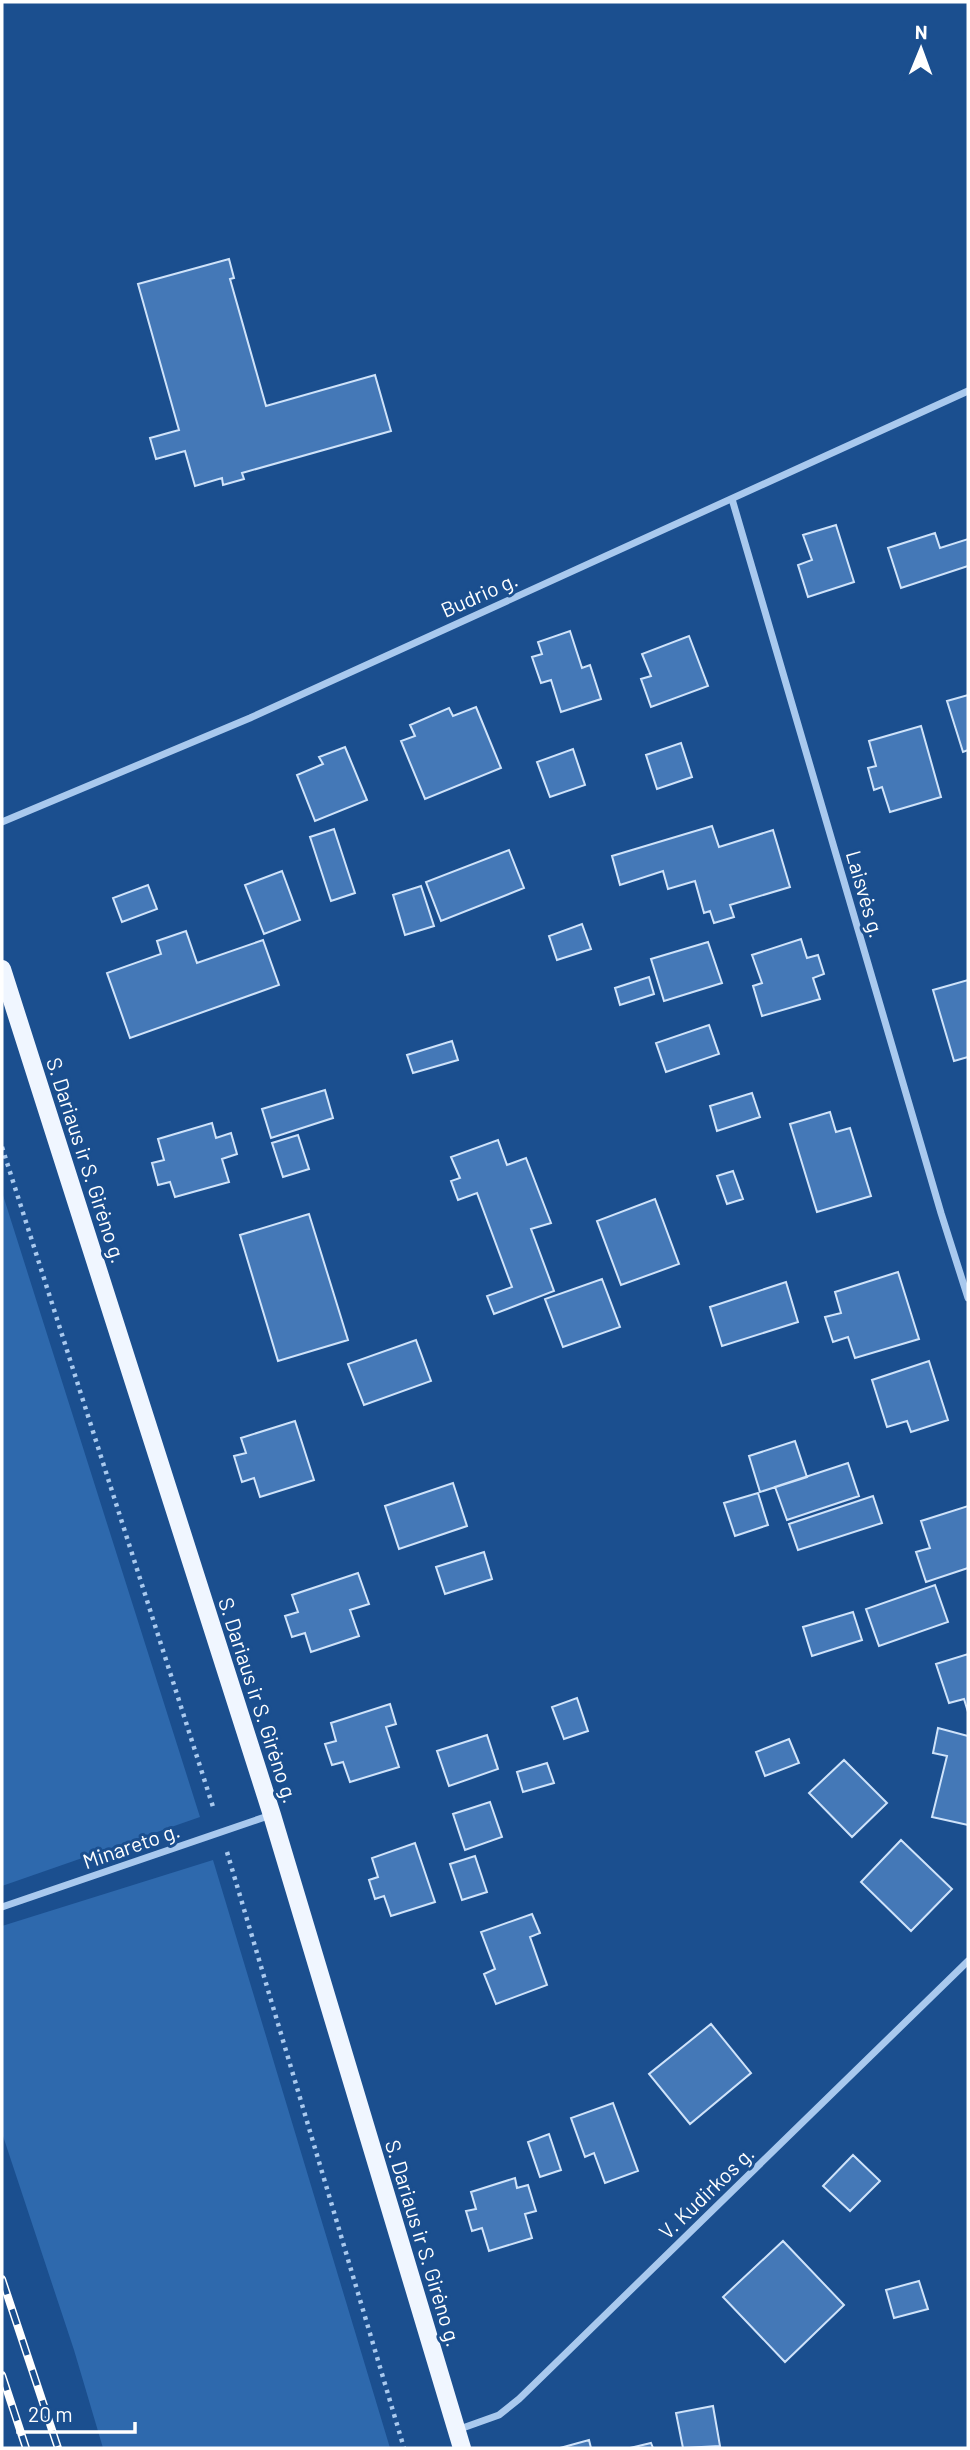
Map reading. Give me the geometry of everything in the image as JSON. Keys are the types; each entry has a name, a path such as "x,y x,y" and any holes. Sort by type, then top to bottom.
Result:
{"main road":[{"name":"S. Dariaus ir S. Girėno g.","path":"2,969 272,1815 462,2448"}],"street":[{"name":"Budrio g.","path":"2,822 250,719 968,391"},
{"name":"Laisvės g.","path":"732,499 968,1298"},
{"name":"Minareto g.","path":"2,1907 272,1815"},
{"name":"V. Kudirkos g.","path":"457,2430 499,2415 519,2399 968,1961"}],"path":[{"path":"2,1147 221,1832 404,2448"}],"shaded area":[{"path":"2,1192 200,1817 2,1886"},
{"path":"213,1860 390,2448 103,2448 74,2350 2,2133 2,1926"}],"building":[{"path":"229,259 234,278 230,279 266,406 375,375 391,431 242,473 244,479 223,485 222,478 195,486 185,451 156,459 150,438 179,430 138,284"},
{"path":"836,525 854,582 808,597 798,565 812,560 803,535"},
{"path":"935,533 940,548 968,539 968,566 901,588 888,548"},
{"path":"570,631 582,668 590,665 601,699 561,712 551,680 541,683 532,657 542,654 538,642"},
{"path":"689,636 708,686 651,707 641,679 651,676 642,654"},
{"path":"968,695 968,750 963,752 947,701"},
{"path":"476,707 501,768 425,799 401,741 415,736 410,725 449,708 453,716"},
{"path":"921,726 941,797 890,812 882,787 874,790 868,768 876,766 869,741"},
{"path":"681,743 692,777 657,789 646,755"},
{"path":"345,747 367,800 315,821 297,775 323,764 319,757"},
{"path":"573,749 585,785 550,797 537,762"},
{"path":"712,826 719,847 773,830 790,887 730,905 734,917 714,923 710,911 704,913 695,881 668,889 663,871 620,885 612,856"},
{"path":"334,829 355,893 331,901 310,837"},
{"path":"509,850 524,888 441,921 426,882"},
{"path":"282,871 300,920 264,934 245,885"},
{"path":"148,885 157,909 122,922 113,898"},
{"path":"421,886 434,926 405,935 393,895"},
{"path":"582,924 591,949 557,960 549,936"},
{"path":"186,931 197,963 263,940 279,985 130,1038 107,973 161,954 157,941"},
{"path":"801,939 807,958 818,955 824,974 813,978 820,999 762,1016 753,986 762,983 752,955"},
{"path":"708,942 722,983 664,1001 651,959"},
{"path":"649,977 654,994 620,1005 615,988"},
{"path":"968,980 968,1057 954,1061 933,990"},
{"path":"709,1025 719,1054 666,1072 656,1043"},
{"path":"452,1041 458,1060 413,1073 407,1055"},
{"path":"325,1090 333,1118 271,1138 262,1109"},
{"path":"752,1093 760,1117 717,1131 710,1106"},
{"path":"830,1112 836,1132 850,1128 871,1196 817,1212 790,1124"},
{"path":"212,1123 216,1138 231,1133 237,1154 222,1159 229,1182 175,1197 170,1182 158,1185 152,1163 164,1160 158,1139"},
{"path":"298,1135 309,1169 283,1177 272,1143"},
{"path":"498,1140 507,1165 526,1158 551,1223 531,1229 554,1291 494,1314 487,1296 512,1287 477,1193 458,1200 451,1181 460,1178 451,1157"},
{"path":"733,1171 743,1199 727,1204 717,1176"},
{"path":"655,1199 679,1264 621,1285 597,1221"},
{"path":"309,1214 348,1340 278,1361 240,1235"},
{"path":"898,1272 919,1339 855,1358 848,1337 833,1342 825,1317 841,1313 835,1292"},
{"path":"602,1279 620,1327 563,1347 545,1299"},
{"path":"786,1282 798,1322 722,1346 710,1307"},
{"path":"416,1340 431,1381 364,1405 348,1364"},
{"path":"929,1361 948,1420 911,1432 907,1421 887,1427 872,1380"},
{"path":"295,1421 314,1480 260,1497 254,1478 242,1482 234,1456 246,1453 241,1438"},
{"path":"795,1441 807,1477 760,1492 749,1456"},
{"path":"848,1463 859,1496 787,1520 775,1487"},
{"path":"453,1483 467,1526 399,1549 385,1506"},
{"path":"758,1493 768,1525 735,1536 724,1503"},
{"path":"873,1496 882,1523 798,1550 789,1524"},
{"path":"968,1506 968,1568 926,1582 916,1552 930,1548 921,1521"},
{"path":"484,1552 492,1579 445,1594 436,1567"},
{"path":"358,1573 369,1604 350,1610 359,1636 311,1652 305,1633 292,1637 285,1616 298,1612 292,1595"},
{"path":"935,1585 948,1622 879,1646 866,1609"},
{"path":"853,1612 862,1640 812,1656 803,1627"},
{"path":"968,1654 968,1712 964,1699 949,1703 936,1664"},
{"path":"577,1698 588,1731 564,1739 552,1707"},
{"path":"390,1704 396,1724 386,1727 399,1767 350,1782 343,1762 332,1765 325,1744 336,1741 331,1723"},
{"path":"938,1728 968,1736 968,1825 932,1817 947,1756 933,1753"},
{"path":"487,1735 498,1769 449,1786 437,1751"},
{"path":"789,1739 799,1763 765,1776 756,1752"},
{"path":"844,1760 887,1803 852,1837 809,1793"},
{"path":"547,1763 554,1783 523,1792 517,1772"},
{"path":"490,1802 502,1837 465,1850 453,1814"},
{"path":"901,1840 952,1889 911,1931 861,1882"},
{"path":"415,1843 435,1902 391,1916 384,1896 375,1899 369,1880 378,1877 372,1858"},
{"path":"475,1856 487,1892 462,1900 450,1864"},
{"path":"532,1914 540,1933 530,1937 547,1985 496,2004 484,1974 495,1969 481,1932"},
{"path":"711,2024 751,2073 690,2124 649,2074"},
{"path":"613,2103 638,2171 605,2183 594,2153 585,2157 571,2118"},
{"path":"549,2134 561,2170 540,2177 528,2142"},
{"path":"853,2155 880,2181 850,2211 823,2186"},
{"path":"515,2178 517,2188 528,2185 536,2211 525,2214 532,2238 489,2251 482,2228 472,2231 466,2211 476,2209 471,2192"},
{"path":"783,2241 844,2305 785,2362 723,2297"},
{"path":"919,2281 928,2309 894,2318 886,2290"},
{"path":"713,2406 720,2446 683,2448 676,2413"},
{"path":"589,2440 591,2448 560,2448"},
{"path":"651,2443 653,2448 630,2448"}],"railway":[{"path":"2,2279 58,2448"},
{"path":"2,2375 26,2448"}]}
